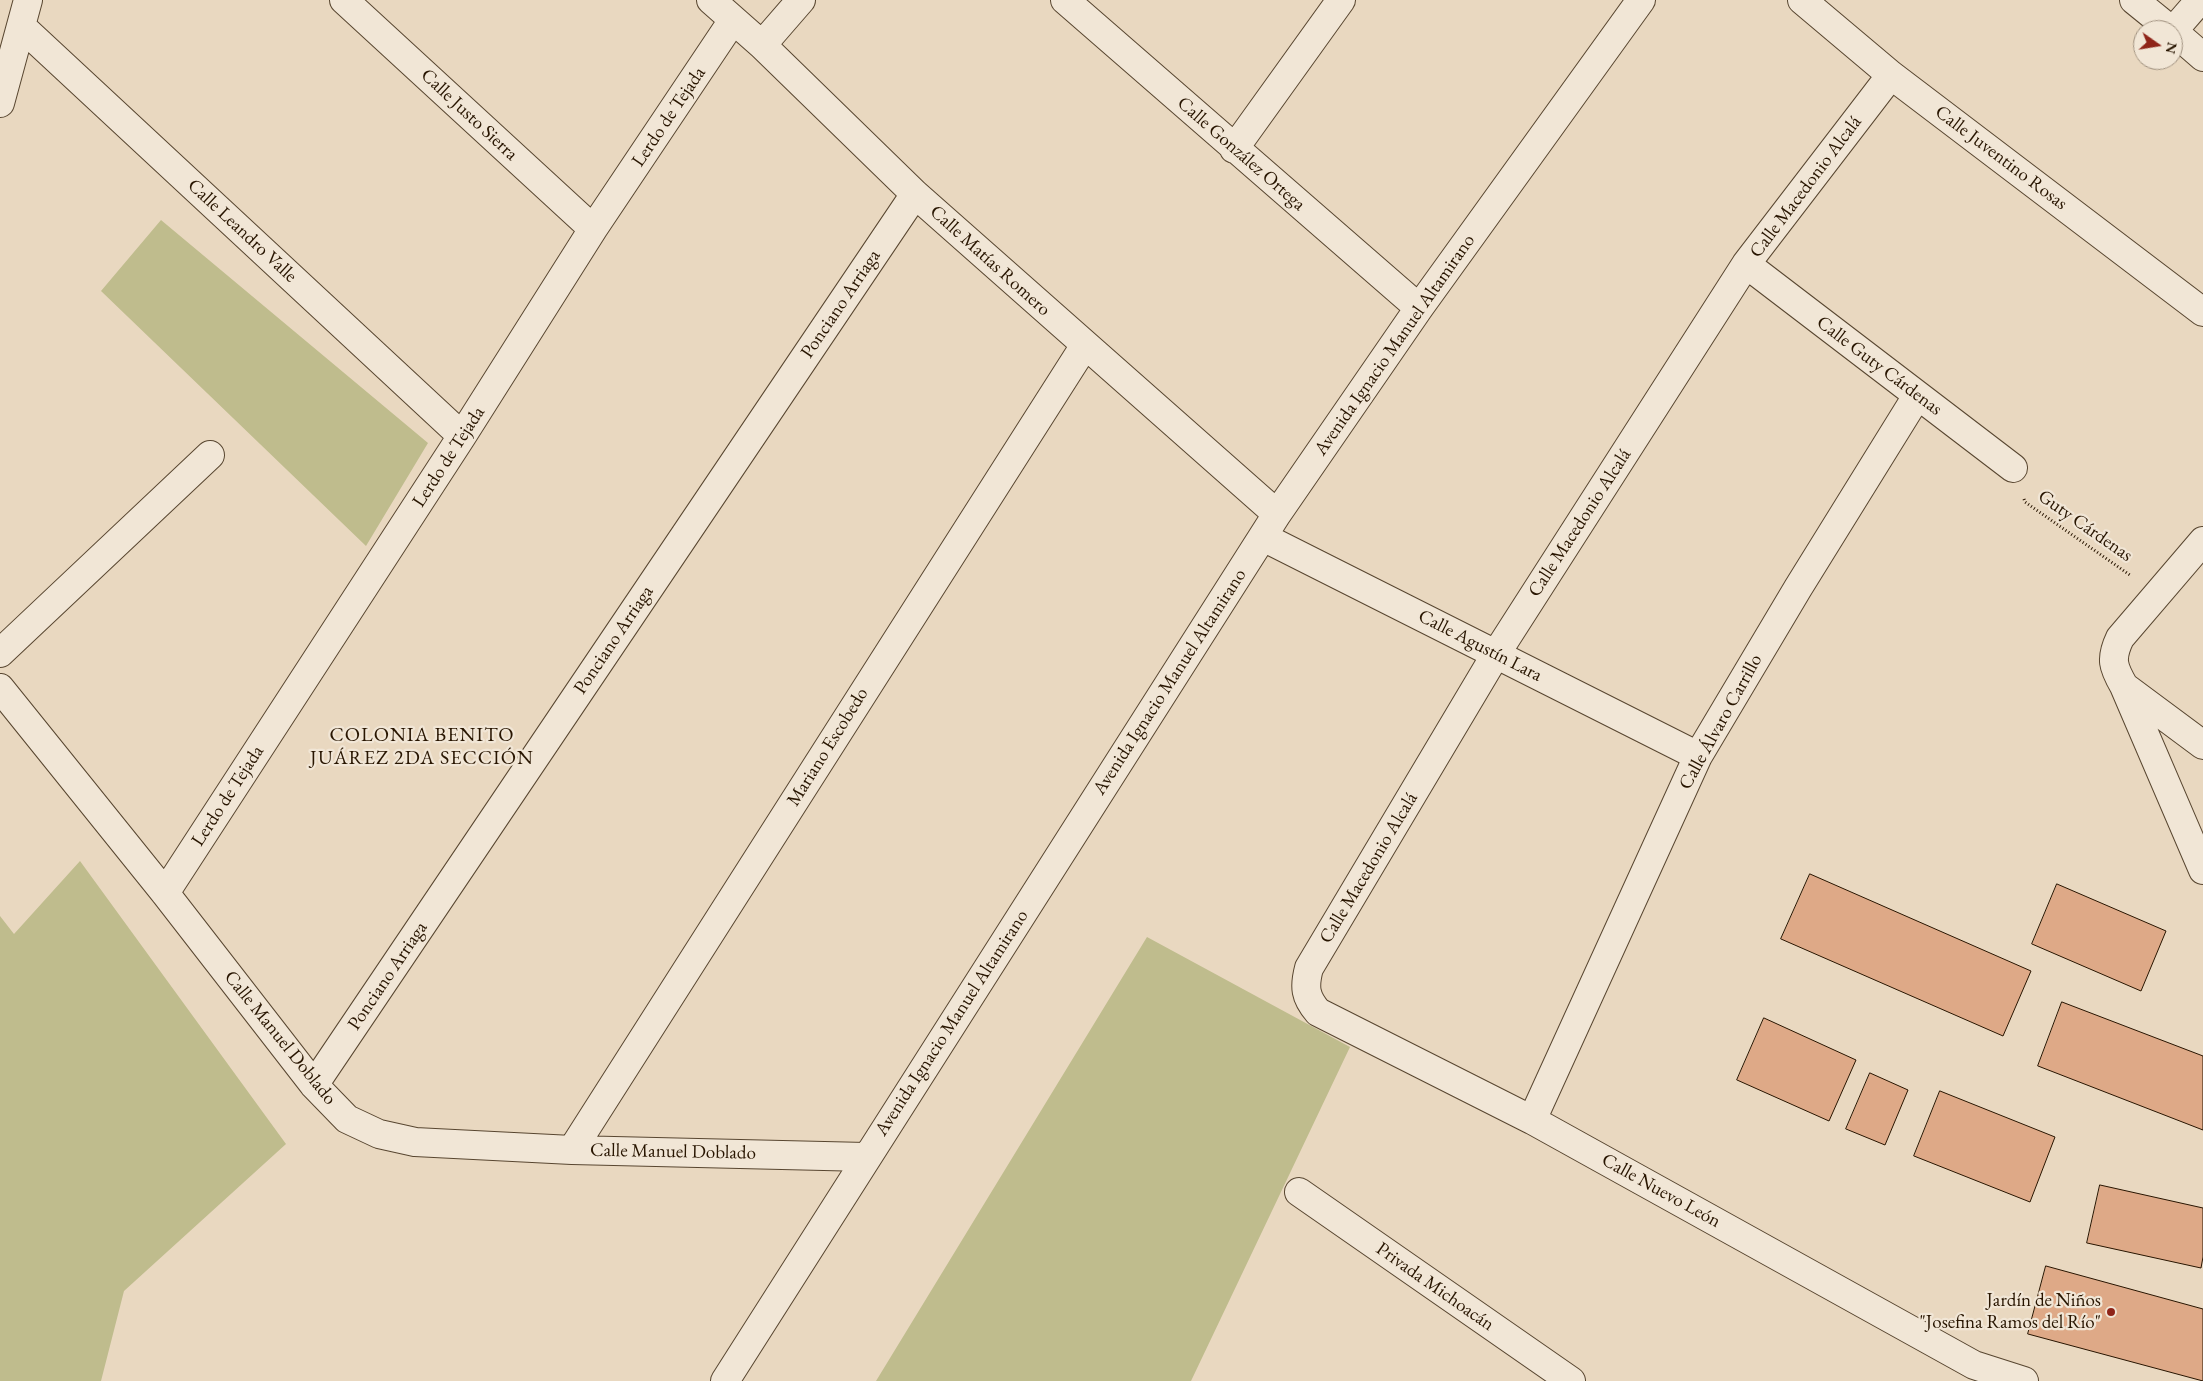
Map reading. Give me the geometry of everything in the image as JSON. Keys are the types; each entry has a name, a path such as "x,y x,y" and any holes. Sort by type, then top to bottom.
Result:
{"street":[{"path":"0,103 28,0"},
{"name":"Calle Justo Sierra","path":"344,0 593,229"},
{"name":"Calle Matías Romero","path":"711,0 762,45 915,194 1277,514"},
{"path":"762,45 801,0"},
{"name":"Calle González Ortega","path":"1066,0 1234,149 1419,308"},
{"path":"1234,149 1341,0"},
{"name":"Avenida Ignacio Manuel Altamirano","path":"725,1381 1277,514 1419,308 1641,0"},
{"name":"Calle Juventino Rosas","path":"1802,0 1891,75 2203,312"},
{"path":"2134,0 2159,20"},
{"path":"2182,20 2200,0"},
{"name":"Lerdo de Tejada","path":"164,893 462,436 593,229 733,20"},
{"name":"Calle Leandro Valle","path":"22,26 462,436"},
{"path":"2183,40 2203,57"},
{"name":"Calle Macedonio Alcalá","path":"1306,993 1309,968 1496,654 1746,264 1891,75"},
{"name":"Ponciano Arriaga","path":"314,1086 915,194"},
{"name":"Calle Guty Cárdenas","path":"1746,264 2013,468"},
{"name":"Mariano Escobedo","path":"572,1150 1085,345"},
{"name":"Calle Álvaro Carrillo","path":"1532,1120 1698,756 1798,588 1918,396"},
{"path":"0,653 210,454"},
{"name":"Calle Agustín Lara","path":"1263,537 1698,756"},
{"path":"2203,541 2120,638 2114,657 2115,670 2124,686 2203,870"},
{"path":"2124,686 2203,745"},
{"name":"Calle Manuel Doblado","path":"0,688 164,893 314,1086 347,1119 379,1134 416,1142 572,1150 866,1157"},
{"name":"Calle Nuevo León","path":"1306,993 1310,1003 1318,1012 1532,1120 1974,1365 2024,1381"},
{"name":"Privada Michoacán","path":"1299,1192 1572,1381"}],"path":[{"name":"Guty Cárdenas","path":"2013,468 2025,502 2157,594"}],"shaded area":[{"path":"161,220 428,443 366,546 101,291"},
{"path":"80,861 286,1144 124,1291 101,1381 0,1381 0,916 14,934"},
{"path":"1147,937 1350,1047 1191,1381 876,1381"}],"building":[{"path":"1810,874 2031,971 2003,1036 1781,939"},
{"path":"2057,884 2166,931 2141,991 2032,944"},
{"path":"2062,1002 2203,1056 2203,1130 2038,1066"},
{"path":"1764,1018 1856,1060 1829,1121 1737,1080"},
{"path":"1870,1073 1908,1090 1885,1145 1846,1129"},
{"path":"1940,1091 2055,1137 2030,1202 1914,1156"},
{"path":"2100,1185 2203,1208 2203,1257 2201,1268 2087,1243"},
{"path":"2046,1266 2203,1309 2203,1381 2028,1334"}],"place":[{"name":"Jardín de Niños \"Josefina Ramos del Río\"","path":"2111,1312"}],"district":[{"name":"COLONIA BENITO JUÁREZ 2DA SECCIÓN","path":"422,748"}]}
